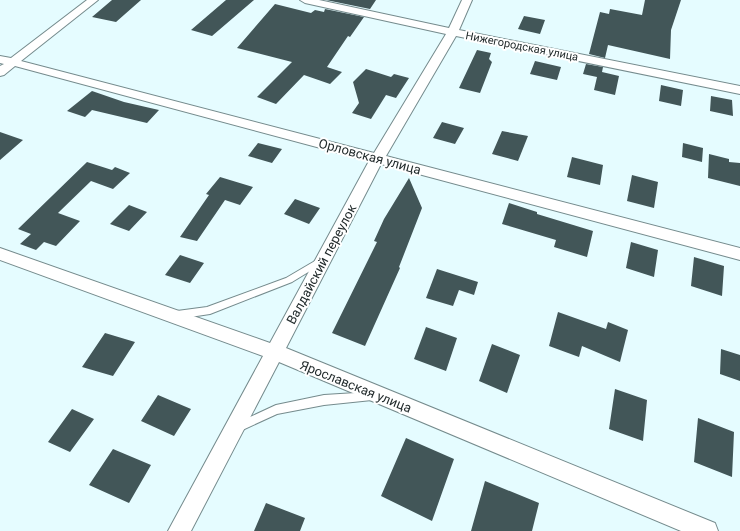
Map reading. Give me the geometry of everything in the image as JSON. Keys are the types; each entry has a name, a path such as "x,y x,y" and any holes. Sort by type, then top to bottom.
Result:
{"street":[{"path":"0,72 6,61 93,0"},
{"name":"Нижегородская улица","path":"305,0 453,32 740,90"},
{"name":"Валдайский переулок","path":"179,531 378,158 453,32 468,0"},
{"name":"Орловская улица","path":"6,61 740,254"},
{"name":"Ярославская улица","path":"0,254 274,352 707,531"}],"lane":[{"path":"172,316 207,311 289,280 324,259"},
{"path":"233,428 283,409 324,400 378,395"}],"building":[{"path":"112,0 141,0 116,22 92,17"},
{"path":"226,0 254,0 212,36 191,30"},
{"path":"326,0 376,0 370,9"},
{"path":"645,0 681,0 671,30 670,59 608,45 605,58 589,54 600,12 609,14 610,9 642,15"},
{"path":"275,4 311,13 315,10 324,12 325,9 364,17 350,37 348,36 327,67 342,72 330,84 304,75 276,104 257,97 292,62 237,48"},
{"path":"524,16 545,20 540,34 518,29"},
{"path":"477,50 491,53 489,59 492,62 480,93 459,88"},
{"path":"535,61 561,67 557,80 530,74"},
{"path":"586,64 603,67 602,72 619,76 615,95 594,90 597,77 583,74"},
{"path":"366,69 391,77 394,74 409,78 396,98 386,95 371,119 352,113 359,103 353,82"},
{"path":"661,85 683,90 681,106 659,101"},
{"path":"92,91 124,102 159,110 147,123 92,110 85,117 67,111"},
{"path":"711,96 732,100 733,116 710,111"},
{"path":"442,122 464,128 455,144 433,138"},
{"path":"502,131 528,136 518,161 492,154"},
{"path":"0,132 23,140 0,160"},
{"path":"258,143 282,149 272,163 248,156"},
{"path":"683,143 703,148 702,162 682,157"},
{"path":"709,154 729,159 729,162 740,163 740,186 708,178"},
{"path":"572,157 603,165 600,185 567,177"},
{"path":"87,162 112,170 115,167 130,173 113,189 91,181 58,213 80,221 56,246 44,242 36,250 20,244 31,234 18,229"},
{"path":"632,175 658,182 654,208 627,201"},
{"path":"220,177 253,187 240,205 225,200 197,241 180,237 209,195 206,194"},
{"path":"409,178 422,208 399,267 400,268 365,346 332,333 377,242 374,241 384,219"},
{"path":"295,199 320,208 309,224 284,214"},
{"path":"509,203 537,212 537,214 593,231 587,257 554,247 556,240 502,224"},
{"path":"129,205 147,212 129,231 110,224"},
{"path":"631,242 658,250 654,277 626,268"},
{"path":"180,255 204,263 190,283 165,275"},
{"path":"694,257 724,266 722,296 691,286"},
{"path":"437,269 478,282 474,295 459,290 453,306 426,298"},
{"path":"558,312 606,329 608,322 628,330 620,362 582,346 579,357 549,346"},
{"path":"426,327 457,338 446,371 414,359"},
{"path":"105,333 135,342 113,376 82,367"},
{"path":"492,344 520,355 507,393 479,381"},
{"path":"721,349 740,355 740,381 720,374"},
{"path":"615,389 647,400 643,441 609,429"},
{"path":"158,395 191,409 174,436 141,421"},
{"path":"72,409 94,419 70,452 48,442"},
{"path":"698,418 734,432 732,477 694,462"},
{"path":"406,438 454,459 432,521 381,496"},
{"path":"113,449 151,465 129,503 89,485"},
{"path":"485,481 539,503 532,531 471,531"},
{"path":"266,503 305,518 300,531 254,531"}]}
